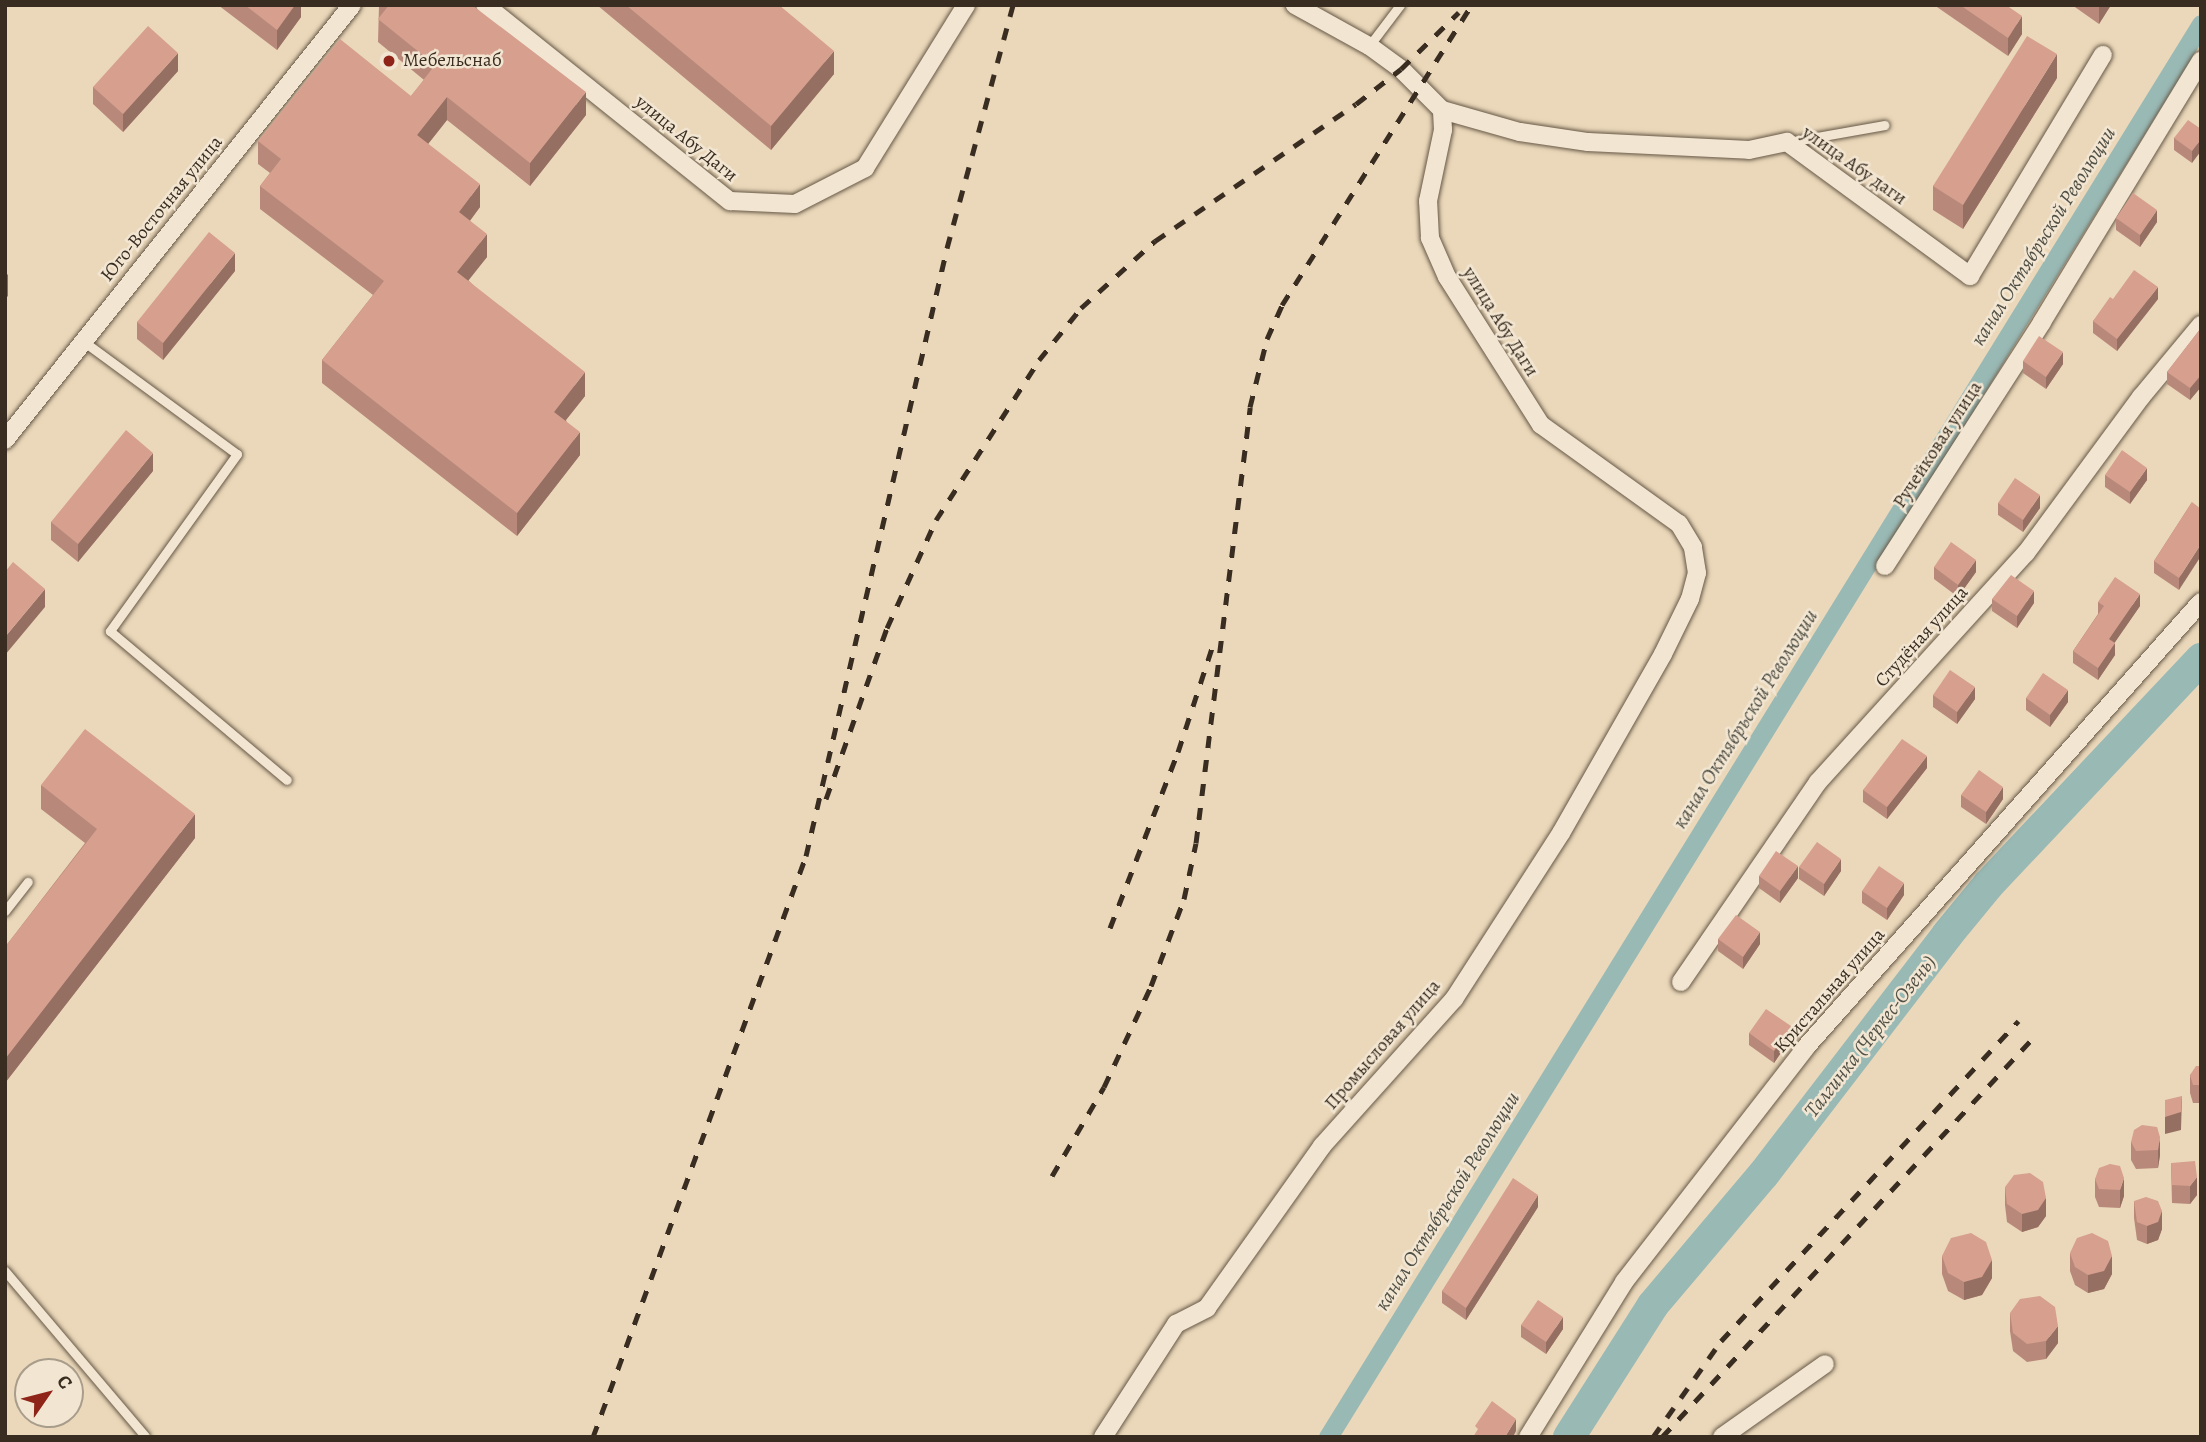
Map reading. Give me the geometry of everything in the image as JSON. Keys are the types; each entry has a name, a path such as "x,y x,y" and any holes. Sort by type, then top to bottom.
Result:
{"street":[{"name":"Юго-Восточная улица","path":"5,440 352,5"},
{"name":"улица Абу Даги","path":"485,5 730,201 795,204 865,168 966,5"},
{"path":"1295,5 1369,46 1401,69 1442,110"},
{"name":"улица Абу даги","path":"1442,110 1520,132 1588,142 1749,150 1787,142 1970,276 2103,55"},
{"name":"Ручейковая улица","path":"1885,566 2042,322 2201,60"},
{"name":"улица Абу Даги","path":"1442,110 1443,130 1428,201 1430,237 1447,277 1541,425 1659,506 1679,524 1693,547 1697,573 1690,598 1663,654"},
{"name":"Студёная улица","path":"1681,982 1818,782 2026,553 2141,397 2201,325"},
{"name":"Кристальная улица","path":"1528,1437 1624,1282 1807,1047 2201,602"},
{"name":"Промысловая улица","path":"1103,1437 1176,1324 1207,1308 1322,1146 1454,999 1561,833 1663,654"},
{"path":"1722,1437 1825,1364"}],"lane":[{"path":"1369,46 1401,5"},
{"path":"1787,142 1884,125"},
{"path":"83,341 237,454 110,631 287,780"},
{"path":"5,911 28,882"},
{"path":"5,1271 145,1436"}],"building":[{"path":"245,5 295,5 277,30"},
{"path":"389,5 472,5 586,92 530,163 447,97 417,135 480,184 459,212 487,234 457,272 585,372 554,412 580,432 517,513 322,360 384,281 260,186 281,159 258,141 340,39 411,96 435,65 378,19"},
{"path":"626,5 779,5 834,51 771,126"},
{"path":"1960,5 2006,5 2022,16 2008,38"},
{"path":"148,26 178,53 123,114 93,87"},
{"path":"2027,36 2057,54 1963,205 1933,186"},
{"path":"2188,120 2201,129 2201,139 2192,151 2174,138"},
{"path":"2133,193 2157,210 2140,235 2116,218"},
{"path":"209,232 235,253 163,343 137,322"},
{"path":"2134,270 2158,287 2117,339 2093,321"},
{"path":"2201,328 2201,375 2190,388 2167,372"},
{"path":"2039,336 2063,352 2046,377 2023,361"},
{"path":"126,430 153,453 78,544 51,522"},
{"path":"2122,450 2147,468 2130,492 2105,475"},
{"path":"2015,478 2040,495 2023,520 1998,503"},
{"path":"2192,502 2201,509 2201,544 2179,578 2154,561"},
{"path":"1951,542 1976,560 1958,585 1934,567"},
{"path":"13,562 45,589 5,637 5,572"},
{"path":"2011,575 2034,591 2017,616 1992,599"},
{"path":"2115,577 2140,594 2109,639 2115,643 2098,668 2073,651 2104,606 2098,602"},
{"path":"1950,670 1975,687 1957,712 1933,695"},
{"path":"2043,673 2068,690 2050,715 2026,698"},
{"path":"85,729 195,814 5,1059 5,947 97,829 41,785"},
{"path":"1902,739 1927,756 1887,807 1863,790"},
{"path":"1979,770 2003,787 1986,812 1961,795"},
{"path":"1817,842 1841,859 1824,884 1799,867"},
{"path":"1776,851 1798,866 1780,891 1759,876"},
{"path":"1879,866 1904,883 1887,908 1862,891"},
{"path":"1736,915 1760,932 1743,957 1718,939"},
{"path":"1766,1009 1791,1026 1774,1051 1749,1033"},
{"path":"2196,1066 2201,1066 2201,1085 2193,1085 2190,1075"},
{"path":"2182,1096 2181,1112 2165,1117 2165,1100"},
{"path":"2142,1125 2157,1127 2160,1137 2158,1150 2136,1151 2131,1142 2134,1130"},
{"path":"2195,1161 2197,1177 2190,1186 2172,1185 2171,1163"},
{"path":"2110,1164 2120,1166 2124,1178 2120,1190 2099,1189 2095,1179 2099,1168"},
{"path":"2030,1173 2043,1182 2046,1198 2038,1210 2022,1214 2007,1204 2005,1187 2014,1175"},
{"path":"1513,1178 1538,1195 1466,1308 1442,1291"},
{"path":"2146,1197 2158,1201 2162,1211 2158,1222 2147,1226 2137,1222 2134,1201"},
{"path":"1971,1233 1986,1242 1992,1260 1982,1277 1964,1282 1948,1273 1942,1256 1951,1238"},
{"path":"2092,1233 2108,1241 2112,1256 2104,1271 2088,1275 2075,1267 2070,1253 2077,1238"},
{"path":"2040,1296 2055,1307 2058,1326 2046,1341 2027,1344 2013,1333 2010,1313 2020,1299"},
{"path":"1538,1300 1563,1317 1546,1342 1521,1325"},
{"path":"1492,1401 1516,1419 1505,1437 1473,1437 1478,1429 1475,1426"}],"waterway":[{"name":"канал Октябрьской Революции","path":"1328,1437 2201,24"},
{"name":"Талгинка (Черкес-Озень)","path":"1569,1437 1653,1305 1763,1175 1947,935 1988,885 2201,659"}],"railway":[{"path":"593,1437 806,856 947,248 1013,5"},
{"path":"1052,1176 1104,1087 1151,986 1184,899 1196,843 1250,407 1267,339 1282,305 1472,5"},
{"path":"826,799 887,628 936,520 1039,360 1081,308 1155,241 1356,104 1401,69 1459,12"},
{"path":"1110,928 1178,752 1213,645"},
{"path":"1653,1437 1721,1341 2018,1021"},
{"path":"1662,1437 2033,1038"}],"place":[{"name":"Мебельснаб","path":"389,61"}]}
